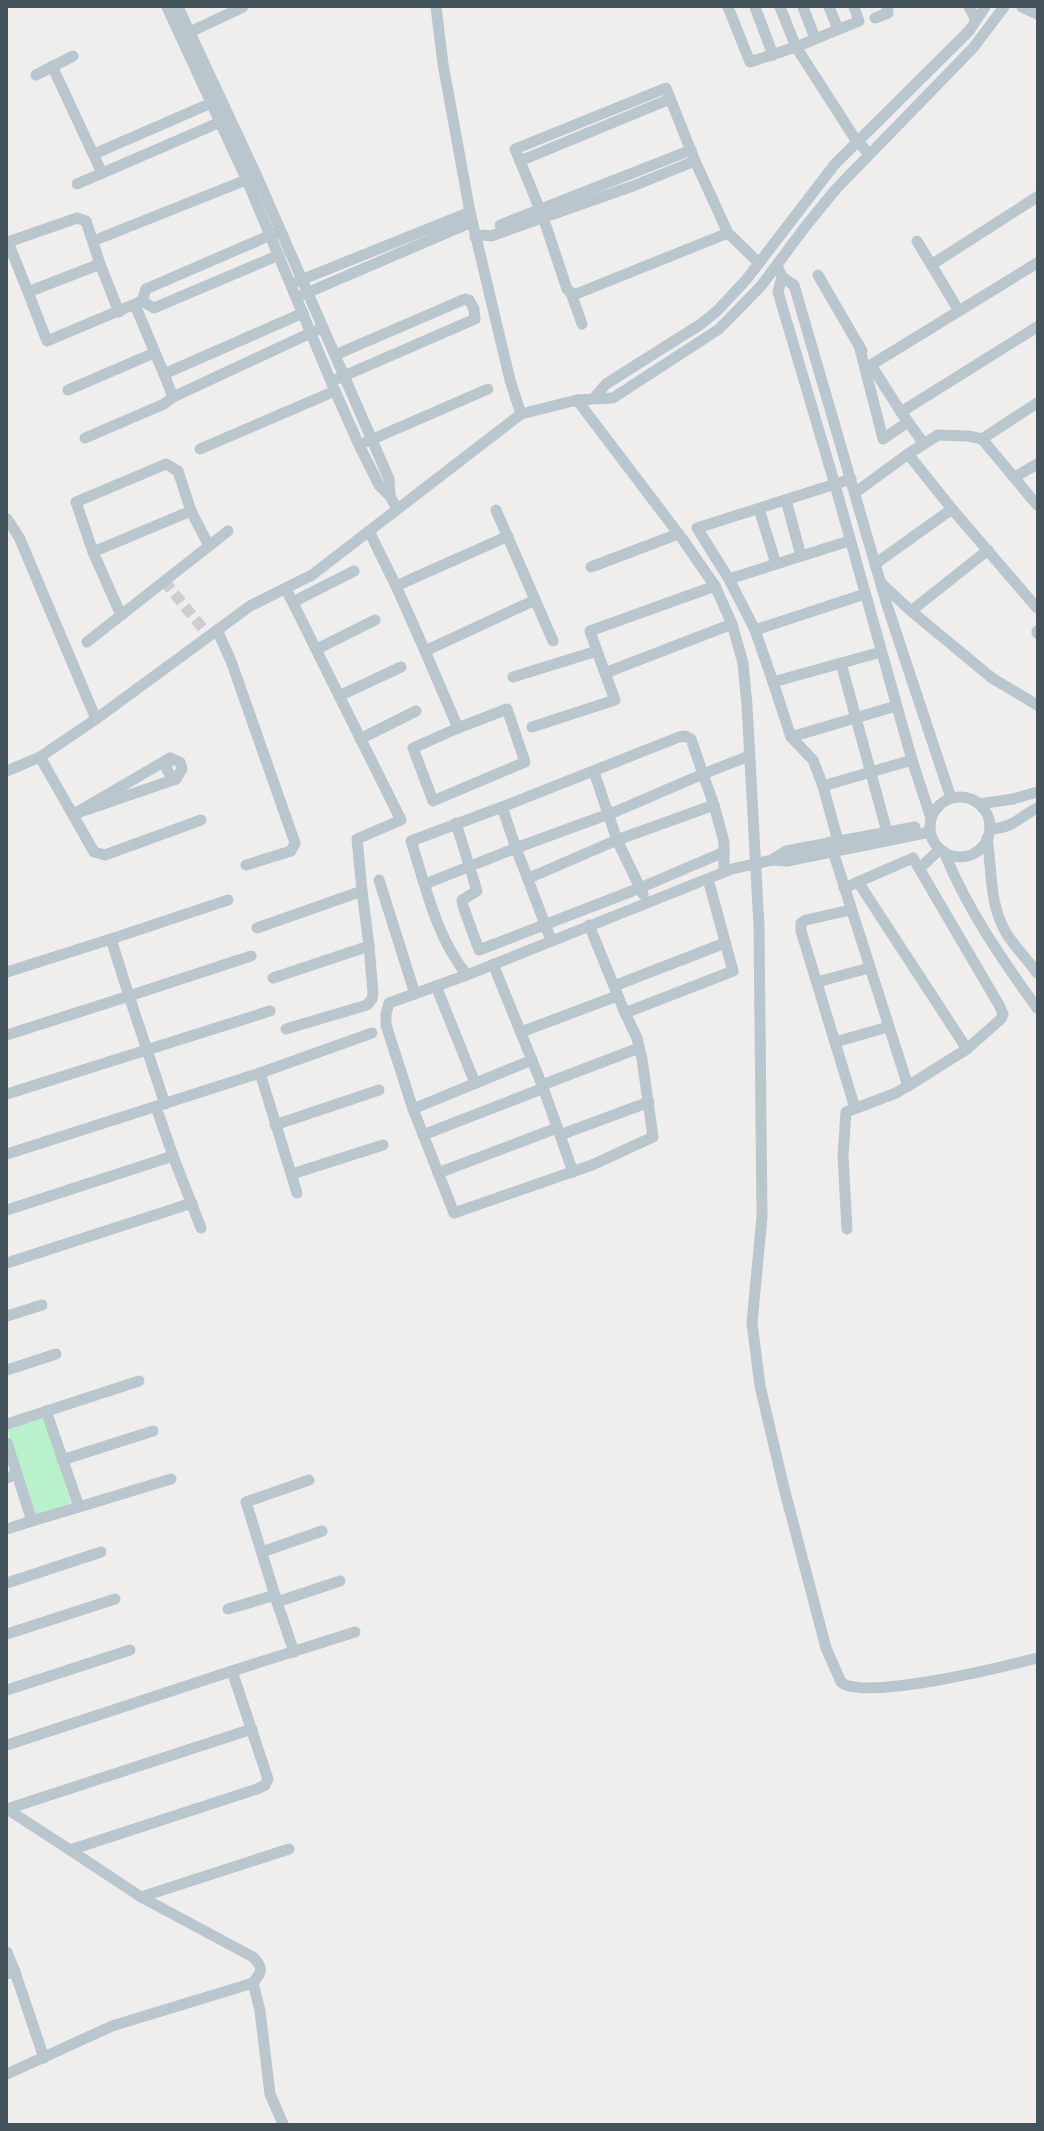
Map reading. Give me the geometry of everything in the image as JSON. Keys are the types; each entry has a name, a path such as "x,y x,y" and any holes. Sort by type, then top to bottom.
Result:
{"street":[{"path":"167,7 279,255 359,445 379,485 390,496 397,509"},
{"path":"178,7 230,118 308,292 389,479 390,496"},
{"path":"190,32 243,7"},
{"path":"436,7 443,64 471,217 479,236 510,380 521,414"},
{"path":"728,7 750,62 796,47 859,21 854,7"},
{"path":"755,7 773,55"},
{"path":"780,7 796,47 857,141 869,154"},
{"path":"803,7 815,38"},
{"path":"829,7 838,29"},
{"path":"875,18 888,13 886,7"},
{"path":"970,7 976,20"},
{"path":"594,398 606,384 701,324 746,280 818,184 857,141 969,31 985,7"},
{"path":"7,771 40,757 96,719 250,606 312,575 521,414 577,400 613,398 719,329 761,286 836,189 973,48 1004,7"},
{"path":"1022,7 1037,14"},
{"path":"36,75 73,56"},
{"path":"52,66 102,173"},
{"path":"582,324 571,293 567,289 541,213 515,149 666,88 695,161 728,233 759,263"},
{"path":"94,154 221,99"},
{"path":"77,184 230,118"},
{"path":"479,236 491,236 541,213 691,150"},
{"path":"541,213 633,186 695,161"},
{"path":"93,240 246,180"},
{"path":"931,264 1037,197"},
{"path":"291,285 471,217"},
{"path":"296,297 471,217"},
{"path":"119,312 100,264 86,221 77,218 8,242 47,341 119,312 139,303 146,289 280,231"},
{"path":"571,293 576,294 728,233"},
{"path":"917,241 959,311"},
{"path":"139,303 154,308 279,255"},
{"path":"871,365 1037,263"},
{"path":"28,292 100,264"},
{"path":"777,265 782,277 794,285 856,492 886,604 951,798"},
{"path":"818,275 871,365 901,412 924,444"},
{"path":"782,277 778,292 835,485 849,541 931,825 934,841 942,851 958,886 975,917 1008,969 1037,1008"},
{"path":"200,449 333,386 344,377 475,319 472,304 465,299 335,355"},
{"path":"139,303 154,353 173,397"},
{"path":"164,374 303,313"},
{"path":"901,412 1037,327"},
{"path":"86,438 164,404 173,397 323,328"},
{"path":"859,345 883,439 908,422"},
{"path":"68,390 154,353"},
{"path":"359,445 488,389"},
{"path":"577,400 678,534 715,586 732,624 743,664 759,926 762,1217 752,1323 752,1338 760,1386 784,1488 826,1648 841,1682 845,1686 863,1689 919,1684 989,1671 1037,1658"},
{"path":"982,439 1037,403"},
{"path":"856,492 908,454 938,435 968,436 982,439 1037,505"},
{"path":"908,454 952,509 1037,608"},
{"path":"121,615 93,552 76,502 166,464 178,471 191,511 209,546"},
{"path":"1015,477 1037,464"},
{"path":"851,479 697,528 729,579 755,630 791,736 813,760 823,786 834,845 850,910 908,1086"},
{"path":"786,500 801,556"},
{"path":"759,509 776,564"},
{"path":"875,564 952,509"},
{"path":"496,510 553,641"},
{"path":"93,552 191,511"},
{"path":"7,519 19,537 96,719"},
{"path":"87,642 228,531"},
{"path":"369,531 396,586 458,728"},
{"path":"591,567 678,534"},
{"path":"396,586 508,536"},
{"path":"729,579 849,541"},
{"path":"911,611 988,550"},
{"path":"293,602 354,571"},
{"path":"881,583 911,611 992,678 1037,706"},
{"path":"532,726 615,700 590,631 715,586"},
{"path":"286,589 401,820 357,839 369,946 372,999 367,1005 286,1029"},
{"path":"755,630 865,594"},
{"path":"425,651 535,600"},
{"path":"868,609 886,604"},
{"path":"317,649 375,620"},
{"path":"605,674 732,624"},
{"path":"217,630 231,661 295,843 291,851 246,865"},
{"path":"513,677 597,651"},
{"path":"773,682 881,652"},
{"path":"841,663 887,832"},
{"path":"339,696 401,667"},
{"path":"791,736 896,706"},
{"path":"507,709 525,762 433,801 413,748 458,728 507,709"},
{"path":"360,739 416,711"},
{"path":"467,975 456,961 443,937 411,841 594,772 679,737 685,736 691,739 714,805 724,842 724,871"},
{"path":"425,884 516,848 609,814 749,756"},
{"path":"40,757 74,814 94,852 105,855 201,820"},
{"path":"170,758 166,767 170,775 176,779 74,814 170,758"},
{"path":"823,786 912,760"},
{"path":"594,772 617,840 646,903"},
{"path":"979,804 1013,799 1037,792"},
{"path":"931,825 936,809 943,802 951,798 961,797 979,804 985,811 989,820 991,886 996,909 1004,929 1036,969"},
{"path":"528,878 617,840 714,805"},
{"path":"502,807 551,940"},
{"path":"942,851 953,856 974,854 982,847 989,834 1010,826 1037,808"},
{"path":"456,823 468,867 477,891 462,900 463,906 479,950 491,965 521,1032 543,1086 573,1172"},
{"path":"589,925 639,1048 649,1102 653,1137 592,1165 454,1213 413,1109 386,1025 386,1014 389,1003 467,975 551,940 589,925 708,879 724,871 772,860 788,861 834,845 887,832 931,825"},
{"path":"834,845 931,825"},
{"path":"920,868 942,851"},
{"path":"479,950 640,888 724,852"},
{"path":"844,888 913,858 1003,1014 1001,1019 967,1048 908,1086 896,1093 846,1112 843,1156 847,1229"},
{"path":"625,1013 733,971 708,879"},
{"path":"379,880 415,994"},
{"path":"858,882 967,1048"},
{"path":"257,928 362,891"},
{"path":"7,972 228,900"},
{"path":"850,910 806,920 801,923 801,931 856,1108"},
{"path":"111,939 147,1050 173,1156 201,1228"},
{"path":"521,1032 725,943"},
{"path":"273,978 369,946"},
{"path":"7,1035 251,956"},
{"path":"817,982 869,968"},
{"path":"436,986 475,1084"},
{"path":"7,1094 270,1011"},
{"path":"835,1042 888,1027"},
{"path":"7,1154 260,1072 372,1032"},
{"path":"423,1135 639,1048"},
{"path":"413,1109 532,1060"},
{"path":"260,1072 297,1193"},
{"path":"275,1125 379,1090"},
{"path":"438,1173 649,1102"},
{"path":"292,1174 383,1145"},
{"path":"7,1210 173,1156"},
{"path":"7,1263 192,1203"},
{"path":"7,1316 42,1305"},
{"path":"7,1370 56,1354"},
{"path":"7,1424 138,1381"},
{"path":"46,1411 79,1507"},
{"path":"62,1460 153,1431"},
{"path":"7,1443 12,1476 32,1521"},
{"path":"7,1529 171,1479"},
{"path":"294,1652 246,1502 309,1480"},
{"path":"262,1552 322,1531"},
{"path":"7,1583 101,1552"},
{"path":"228,1609 340,1581"},
{"path":"7,1634 115,1598"},
{"path":"7,1745 355,1632"},
{"path":"7,1690 130,1650"},
{"path":"70,1850 183,1814 265,1785 268,1779 232,1671"},
{"path":"7,1809 252,1729"},
{"path":"7,1809 141,1897 253,1957 260,1965 261,1972 253,1984 112,2026 69,2044 44,2058 7,2074"},
{"path":"141,1897 289,1849"},
{"path":"7,1952 11,1973 44,2058"},
{"path":"253,1984 260,2011 270,2094 283,2124"}],"green space":[{"path":"43,1417 71,1503 35,1516 7,1428"}],"tunnel":[{"path":"164,581 209,636"}]}
